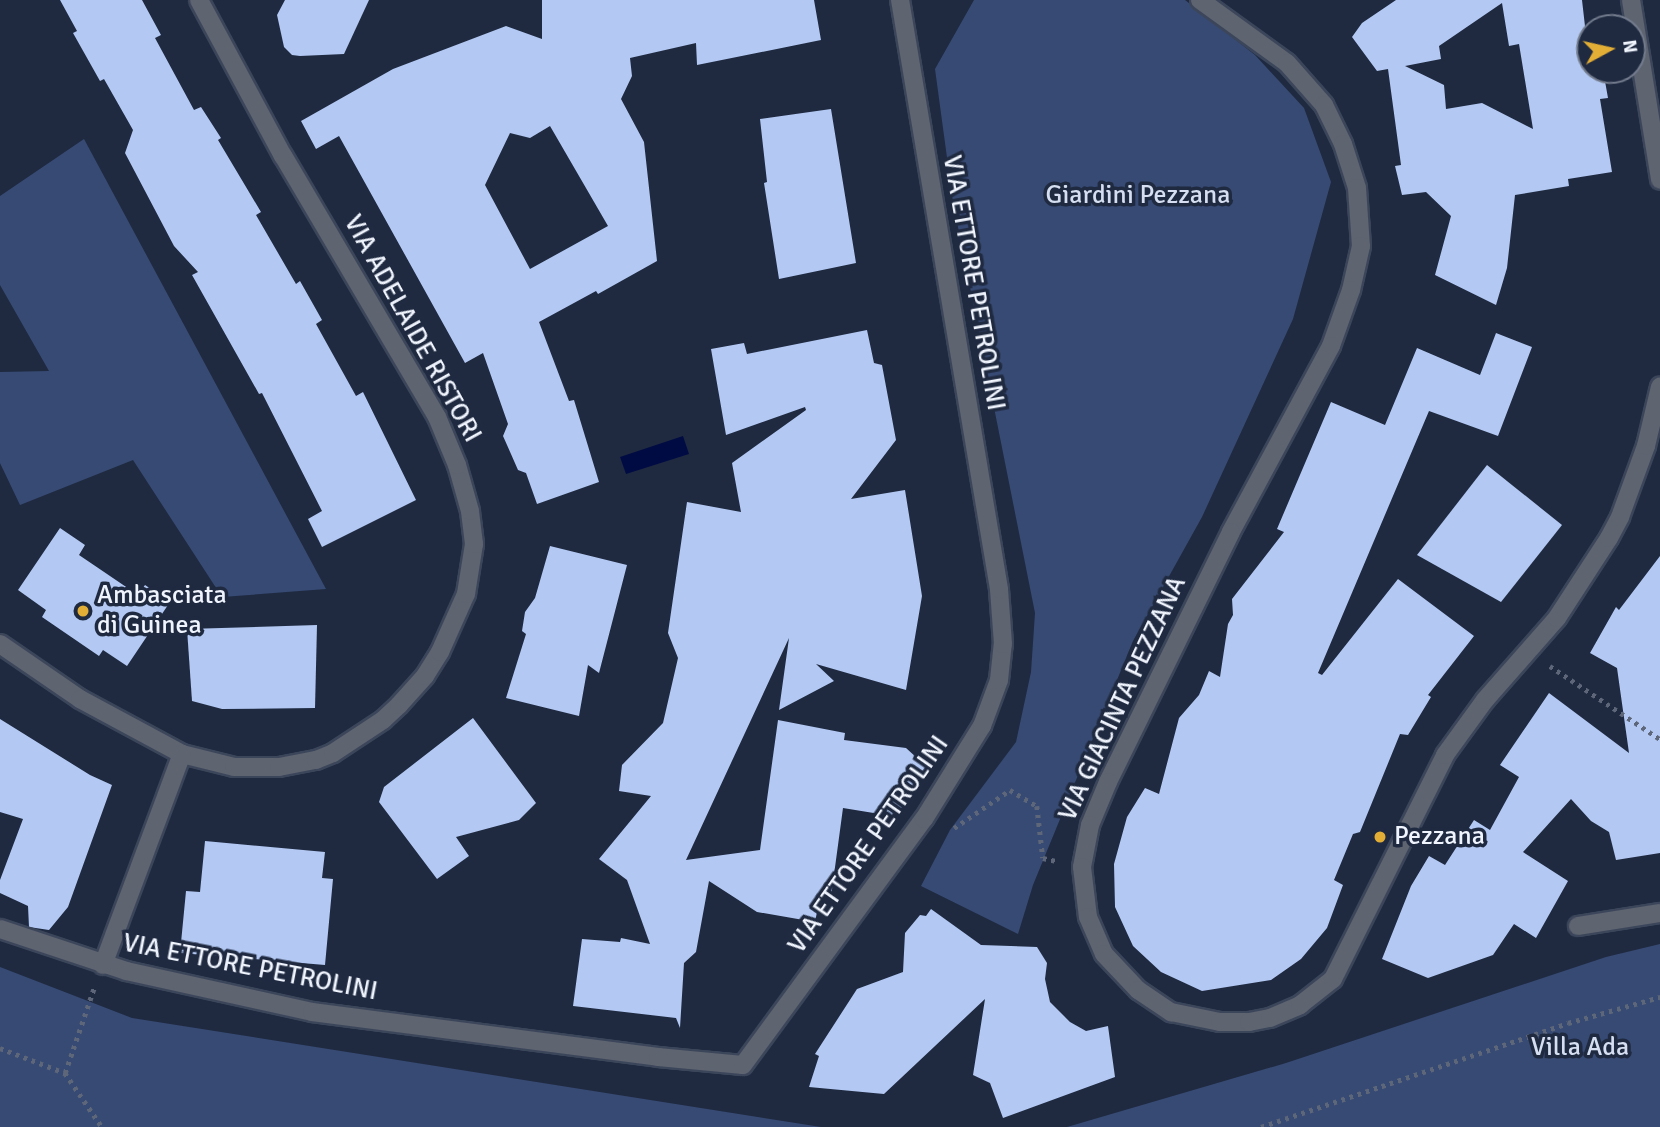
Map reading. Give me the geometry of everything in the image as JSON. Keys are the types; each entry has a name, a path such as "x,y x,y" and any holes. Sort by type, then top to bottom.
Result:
{"street":[{"name":"VIA ADELAIDE RISTORI","path":"0,643 80,699 182,754 248,768 298,765 333,753 383,720 412,692 439,652 466,594 474,544 463,483 436,417 283,156 199,0"},
{"name":"VIA ETTORE PETROLINI","path":"103,965 312,1012 658,1058 743,1065 924,819 982,726 999,680 1003,644 997,577 900,0"},
{"name":"VIA GIACINTA PEZZANA","path":"1200,0 1287,63 1324,105 1343,144 1357,188 1362,246 1351,290 1331,346 1231,532 1108,782 1090,825 1082,867 1088,917 1104,954 1125,978 1155,1003 1193,1018 1228,1022 1270,1018 1300,1005 1325,988 1340,967 1444,755 1485,700 1528,652 1582,582 1620,517 1646,446 1660,387"},
{"path":"1631,0 1660,180"},
{"path":"0,929 103,965 182,754"},
{"path":"1578,926 1660,913"}],"path":[{"path":"1528,652 1660,739"},
{"path":"924,819 950,830 1010,790 1037,806 1043,858 1082,867"},
{"path":"65,1073 103,965"},
{"path":"1261,1127 1568,1023 1660,997"},
{"path":"0,1048 65,1073 102,1127"}],"green space":[{"name":"Giardini Pezzana","path":"974,0 1185,0 1255,55 1304,108 1331,182 1293,319 1202,517 1133,641 1033,885 1018,934 921,886 950,830 1016,742 1031,672 1035,613 953,202 935,69"},
{"path":"84,139 326,589 222,597 133,460 20,505 0,463 0,372 49,371 0,285 0,196"},
{"name":"Villa Ada","path":"1660,944 1660,1127 1067,1127 1286,1063 1606,957"},
{"path":"0,967 132,1018 821,1127 0,1127"}],"shaded area":[{"path":"683,436 689,454 626,474 620,457"}],"building":[{"path":"60,0 142,0 161,35 155,38 194,110 201,107 221,138 218,140 261,212 256,215 296,284 300,281 322,320 316,324 356,396 363,392 416,500 322,547 308,519 322,511 262,393 259,394 192,275 198,272 174,246 125,153 133,130 104,79 100,81 73,33 77,31"},
{"path":"285,0 369,0 344,54 300,56 292,55 284,47 277,15"},
{"path":"542,0 814,0 821,40 697,65 696,43 630,58 632,76 621,99 644,142 657,261 598,294 596,291 539,322 569,401 574,400 599,482 537,504 526,473 518,470 503,436 508,424 483,353 465,363 339,136 316,149 301,121 393,69 506,26 542,39","holes":["550,126 608,226 530,269 485,185 510,133 530,138"]},
{"path":"1396,0 1582,0 1584,14 1576,14 1576,84 1606,84 1608,98 1600,99 1612,172 1568,179 1569,186 1515,195 1507,268 1496,305 1435,275 1451,216 1426,192 1402,195 1395,166 1401,165 1388,69 1377,71 1352,37 1362,23","holes":["1502,3 1509,46 1519,44 1533,129 1482,103 1446,109 1444,85 1405,66 1441,59 1439,46"]},
{"path":"831,109 856,263 779,279 764,183 767,182 760,119"},
{"path":"867,330 874,363 882,365 896,440 851,499 905,490 922,596 906,690 816,664 834,681 779,710 789,638 686,860 760,850 778,720 845,733 844,740 906,748 928,768 909,801 892,816 843,808 831,897 820,897 815,922 757,912 709,881 696,952 684,963 680,1028 676,1018 573,1006 582,939 620,942 621,938 650,944 627,880 599,859 651,796 619,791 622,765 663,723 678,658 668,633 687,502 741,512 732,463 806,410 805,407 726,435 711,349 744,343 747,354"},
{"path":"1496,333 1532,347 1498,436 1429,411 1318,673 1322,675 1398,579 1474,636 1428,695 1431,697 1408,735 1400,734 1360,832 1353,834 1334,880 1343,885 1327,928 1301,959 1271,980 1202,991 1161,972 1133,946 1115,907 1114,864 1127,817 1145,788 1159,794 1179,718 1199,695 1209,671 1220,677 1228,624 1233,615 1232,599 1284,532 1277,529 1331,402 1385,425 1417,348 1480,375"},
{"path":"1487,465 1562,525 1501,602 1417,555"},
{"path":"60,528 85,545 79,555 138,595 145,585 170,602 127,666 103,650 99,656 42,617 46,610 18,590"},
{"path":"550,546 627,565 599,673 588,665 579,716 506,698 526,634 522,631 525,612 535,598"},
{"path":"1660,556 1660,853 1616,860 1609,832 1591,821 1571,799 1523,852 1568,881 1536,938 1514,924 1493,955 1428,978 1382,959 1411,886 1429,856 1445,865 1474,820 1490,830 1519,777 1500,765 1549,693 1629,753 1617,668 1590,653 1616,607 1619,610"},
{"path":"317,625 315,708 222,709 192,701 187,629"},
{"path":"473,718 536,803 519,820 456,837 469,856 437,879 379,802 384,787"},
{"path":"0,719 90,775 112,785 68,907 49,930 29,927 28,906 0,893 0,880 23,819 0,812"},
{"path":"205,841 325,852 322,878 333,879 325,965 180,953 186,891 200,892"},
{"path":"931,909 981,945 1037,947 1047,963 1045,979 1050,1002 1070,1022 1086,1031 1108,1026 1115,1077 1003,1118 990,1083 973,1075 985,999 884,1094 809,1087 819,1056 815,1054 857,989 903,972 905,933 920,915 926,916"}],"place":[{"name":"Ambasciata di Guinea","path":"83,611"},
{"name":"Pezzana","path":"1380,837"}]}
